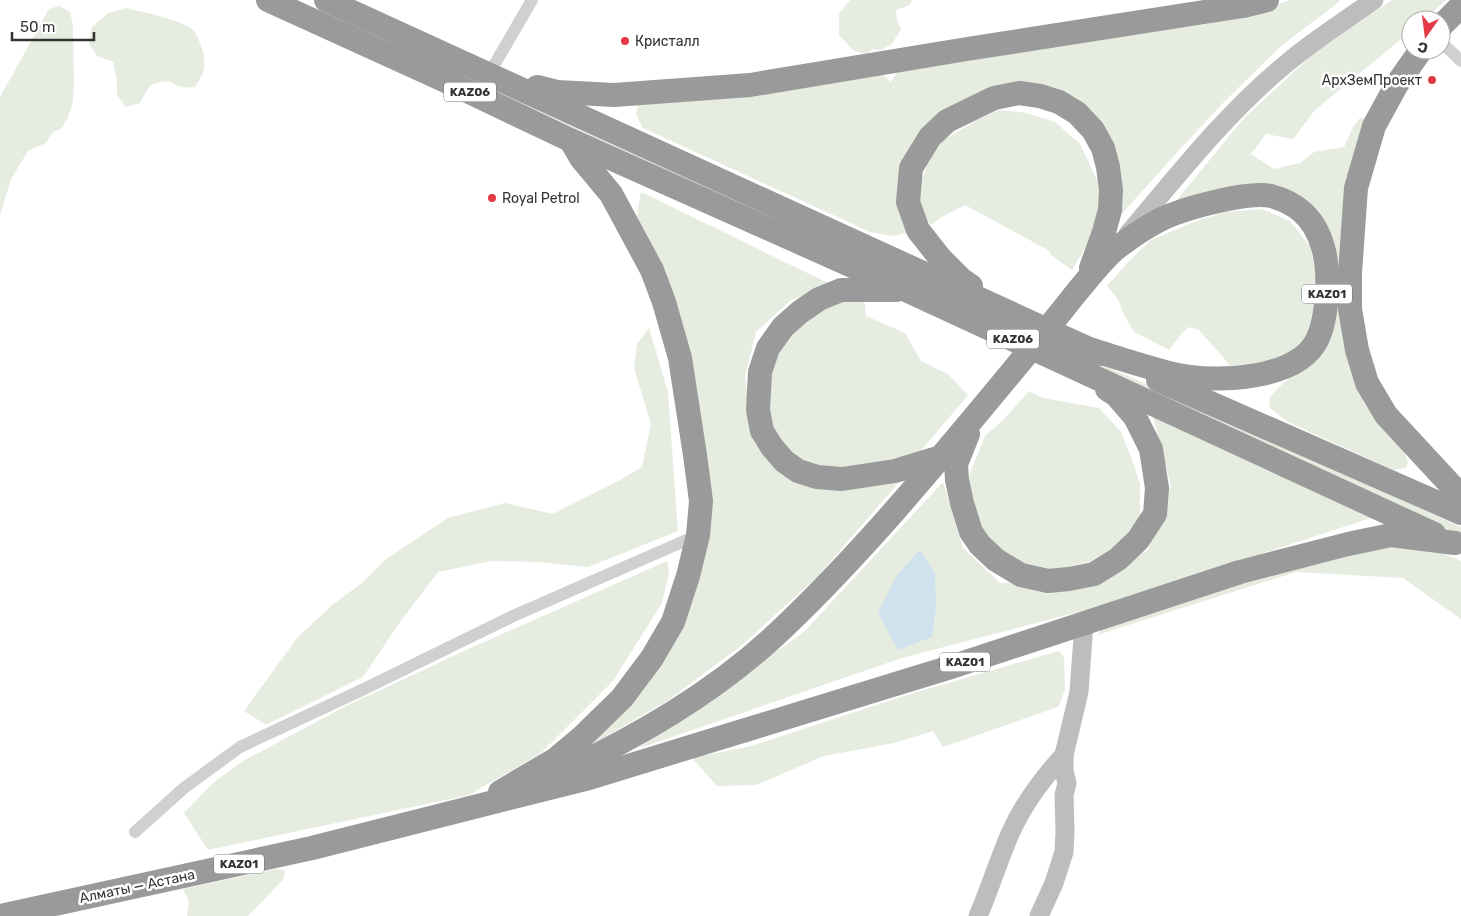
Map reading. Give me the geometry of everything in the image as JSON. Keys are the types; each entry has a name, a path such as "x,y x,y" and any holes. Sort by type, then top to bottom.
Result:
{"highway":[{"name":"KАZ06","path":"268,0 570,140 906,290 1080,357 1461,513"},
{"name":"KАZ06","path":"326,0 1001,308 1080,357 1458,544"},
{"path":"489,74 557,92 614,95 750,85 977,47 1243,6 1267,0"},
{"path":"1451,16 1461,6"},
{"path":"370,46 382,26"},
{"path":"1414,60 1397,84 1374,126 1356,188 1350,273 1350,309 1357,350 1366,383 1386,415 1461,496"},
{"path":"1001,308 961,279 940,258 918,230 908,202 911,168 930,137 947,121 994,98 1019,94 1040,96 1058,102 1077,113 1093,130 1103,148 1111,190 1110,210 1086,281"},
{"name":"KАZ01","path":"477,806 556,759 581,738 622,698 652,658 673,622 688,576 698,535 701,501 693,445 680,358 664,302 646,257 611,194 581,158 570,140"},
{"name":"KАZ01","path":"477,806 535,784 624,742 674,713 726,677 781,631 872,537 1114,250 1159,220 1196,206 1248,195 1268,195 1290,203 1304,213 1317,230 1325,253 1328,281 1322,325 1316,342 1304,356 1291,365 1267,373 1225,379 1180,376 1080,357"},
{"path":"906,290 841,290 818,298 783,327 768,348 760,372 758,410 762,431 784,461 798,471 817,477 842,479 896,471 941,457"},
{"path":"974,418 956,464 962,503 971,532 980,545 996,560 1021,575 1048,581 1094,574 1118,559 1138,540 1154,514 1157,488 1152,449 1135,417 1080,357"},
{"name":"KАZ01","path":"477,806 589,778 951,667 1240,572 1391,535 1458,544"},
{"name":"Алматы — Астана","path":"0,916 312,848 477,806"}],"street":[{"path":"489,74 532,0"},
{"path":"1114,250 1206,142 1242,105 1286,63 1374,0"},
{"path":"1451,52 1461,61"},
{"path":"135,832 184,788 240,747 364,689 512,616 698,535"},
{"path":"1039,916 1054,883 1064,852 1066,832 1064,795 1067,783 1064,772 1064,755 1079,692 1084,623"},
{"path":"978,916 1010,833 1043,778 1064,755"}],"shaded area":[{"path":"850,0 912,0 910,5 896,10 897,21 901,29 892,44 881,50 873,49 866,54 854,51 839,35 839,14"},
{"path":"1291,0 1340,0 1282,45 1224,102 1119,217 1114,150 1050,93 933,125 907,233 892,236 870,232 643,128 636,115 638,104 879,71 891,82 901,66 937,66 1207,24"},
{"path":"1392,0 1446,0 1434,10 1401,10 1401,39 1315,110 1293,139 1266,134 1251,154 1274,169 1300,163 1314,152 1344,147 1353,127 1360,118 1368,119 1343,333 1365,405 1391,433 1404,452 1408,462 1406,468 1393,470 1288,422 1270,408 1269,400 1273,393 1314,359 1328,331 1304,204 1172,206 1244,118 1311,56"},
{"path":"59,6 70,12 73,25 74,88 72,106 61,129 53,132 46,143 28,151 11,179 0,215 0,97 49,9"},
{"path":"127,8 181,23 193,30 203,51 204,62 203,74 195,87 181,87 170,81 153,84 140,103 126,107 117,95 117,81 113,62 97,56 89,44 92,27 108,13"},
{"path":"461,78 480,82 1461,527 1461,537 1238,437"},
{"path":"999,110 1027,113 1055,122 1080,144 1103,193 1092,236 1072,270 1052,256 1048,250 965,205 931,225 920,210 920,187 927,165 942,141 979,119"},
{"path":"641,192 830,284 790,301 756,332 745,377 755,444 795,479 905,475 818,576 742,645 667,701 561,762 655,671 705,513 636,220"},
{"path":"1262,209 1290,221 1310,246 1320,293 1307,337 1283,359 1232,369 1199,330 1189,327 1169,350 1134,332 1123,313 1118,299 1107,286 1128,262 1151,240 1199,220 1226,212"},
{"path":"857,294 865,304 866,316 905,333 921,361 948,374 968,395 920,452 886,468 824,470 786,455 766,411 766,375 786,333 825,305"},
{"path":"649,328 668,392 678,531 588,567 539,562 492,561 438,572 400,622 363,677 266,725 244,711 297,638 332,605 362,583 386,559 448,518 505,503 553,514 642,467 651,424 634,368 637,344"},
{"path":"1029,391 1043,398 1099,408 1121,432 1140,484 1140,520 1130,537 1091,561 1051,571 1004,558 981,527 966,489 970,473 985,436 1004,419"},
{"path":"1152,414 1371,518 1101,606 902,658 637,749 804,632 943,482 963,548 1000,583 1101,578 1148,550 1171,485"},
{"path":"1386,542 1432,548 1461,561 1461,619 1403,578 1296,572 1097,635 1109,621"},
{"path":"667,561 669,573 662,603 613,681 541,753 469,795 208,850 184,813 214,782 243,761 346,706 466,650"},
{"path":"1059,651 1064,658 1065,690 1058,707 943,747 933,731 894,743 824,756 756,785 717,786 692,758 751,746 907,695"},
{"path":"277,869 285,871 283,880 248,916 187,916 189,902 183,889"}],"water":[{"path":"920,550 935,573 936,608 932,637 898,650 878,613 897,575"}],"place":[{"name":"Кристалл","path":"625,41"},
{"name":"АрхЗемПроект","path":"1432,80"},
{"name":"Royal Petrol","path":"492,198"}]}
